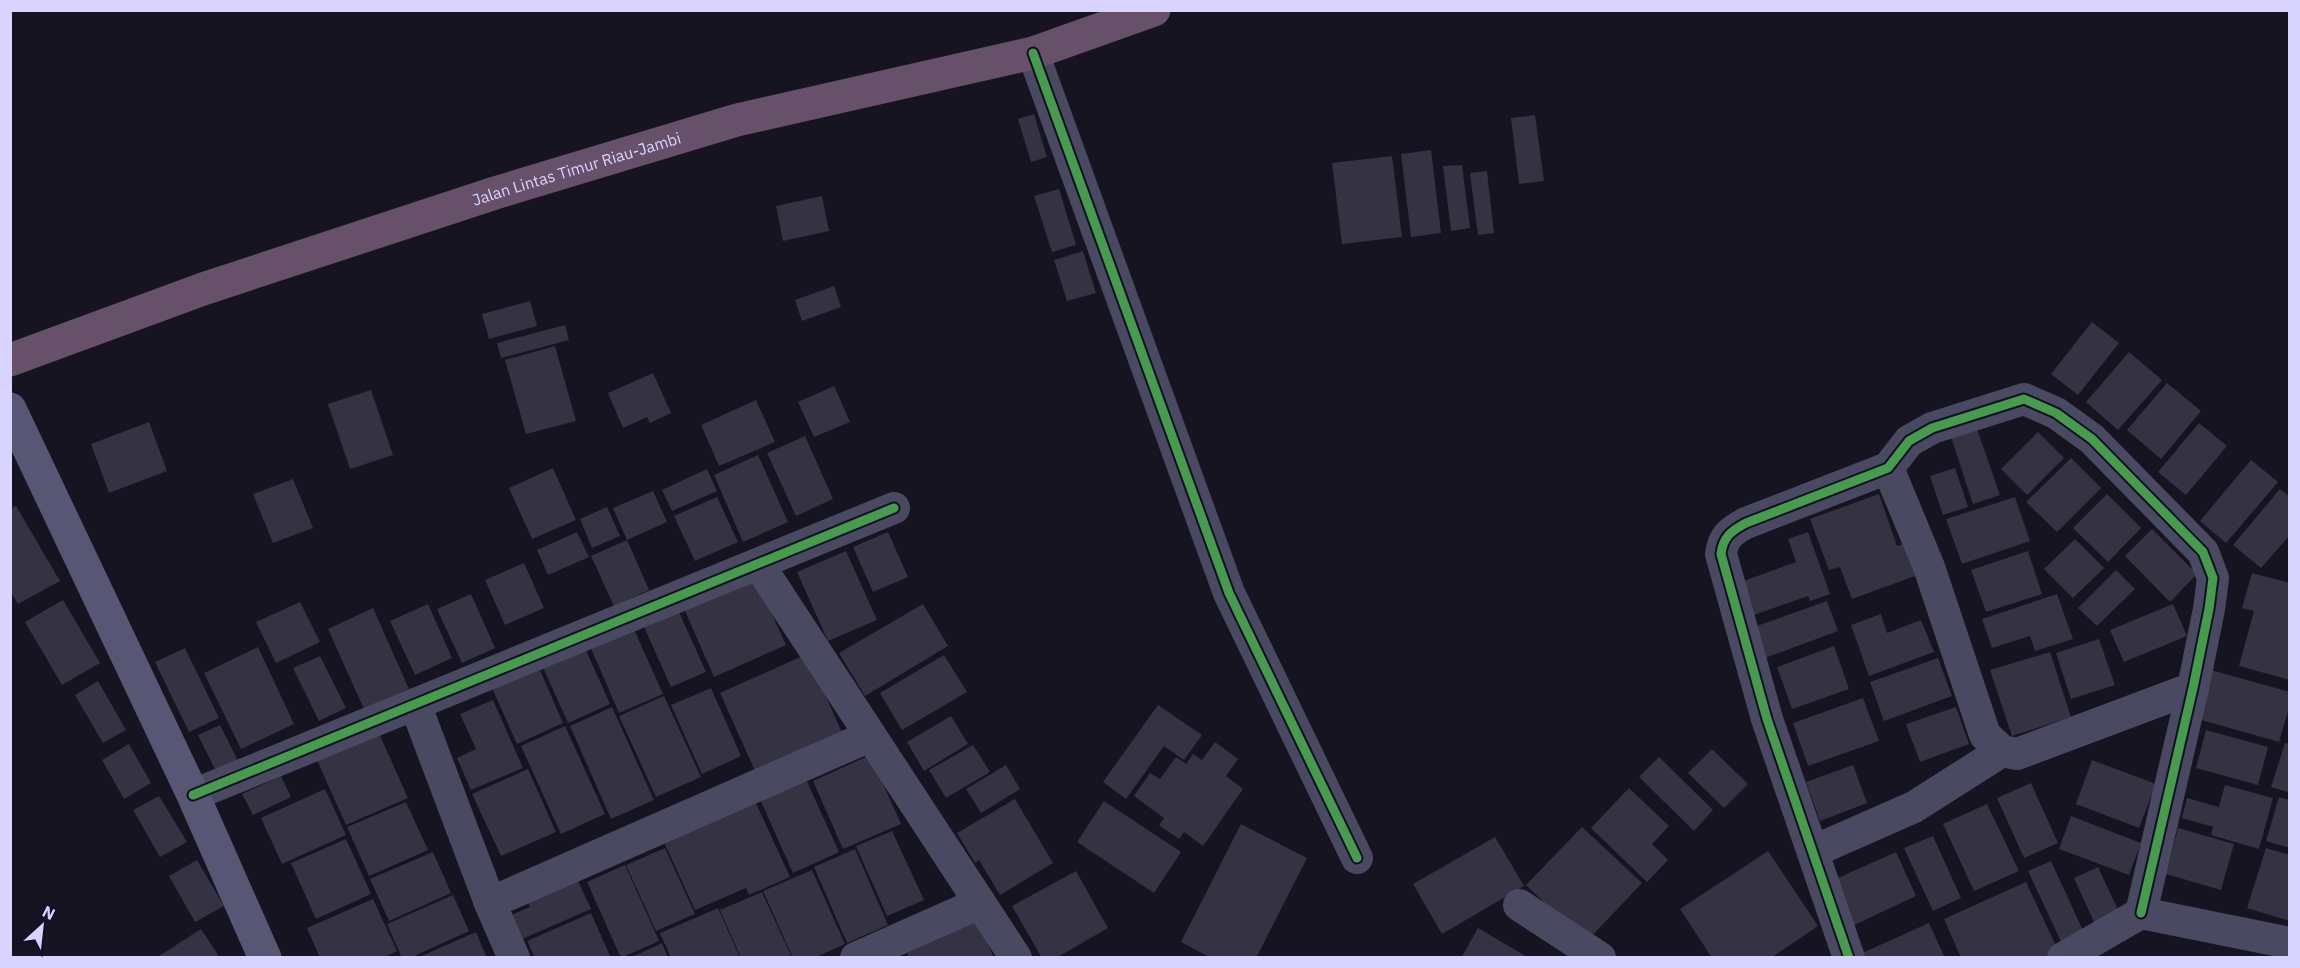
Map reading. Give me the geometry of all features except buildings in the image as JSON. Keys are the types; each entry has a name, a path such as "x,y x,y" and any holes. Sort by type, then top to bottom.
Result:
{"highway":[{"name":"Jalan Lintas Timur Riau-Jambi","path":"10,360 214,285 495,193 738,120 1033,53 1154,10"}],"street":[{"path":"1033,53 1229,592 1357,858"},
{"path":"1849,957 1767,719 1721,554 1723,542 1731,531 1746,523 1888,468 1909,441 1932,428 2024,399 2056,413 2092,439 2203,552 2213,578 2193,688 2141,913"},
{"path":"10,409 193,795 265,957"},
{"path":"1888,468 1929,567 1985,735 2002,751 2017,754 2193,688"},
{"path":"193,795 894,508"},
{"path":"759,565 1016,957"},
{"path":"415,704 490,903 514,957"},
{"path":"490,903 870,736"},
{"path":"1814,851 1914,807 2002,751"},
{"path":"856,957 980,903"},
{"path":"1519,905 1600,957"},
{"path":"2063,957 2141,913 2289,943"}],"cycle path":[{"path":"1033,53 1229,593 1357,858"},
{"path":"1849,958 1767,719 1721,554 1722,548 1729,535 1746,523 1888,468 1909,441 1932,428 2024,399 2056,413 2092,439 2203,552 2213,578 2193,688 2141,913"},
{"path":"193,795 894,508"}]}
